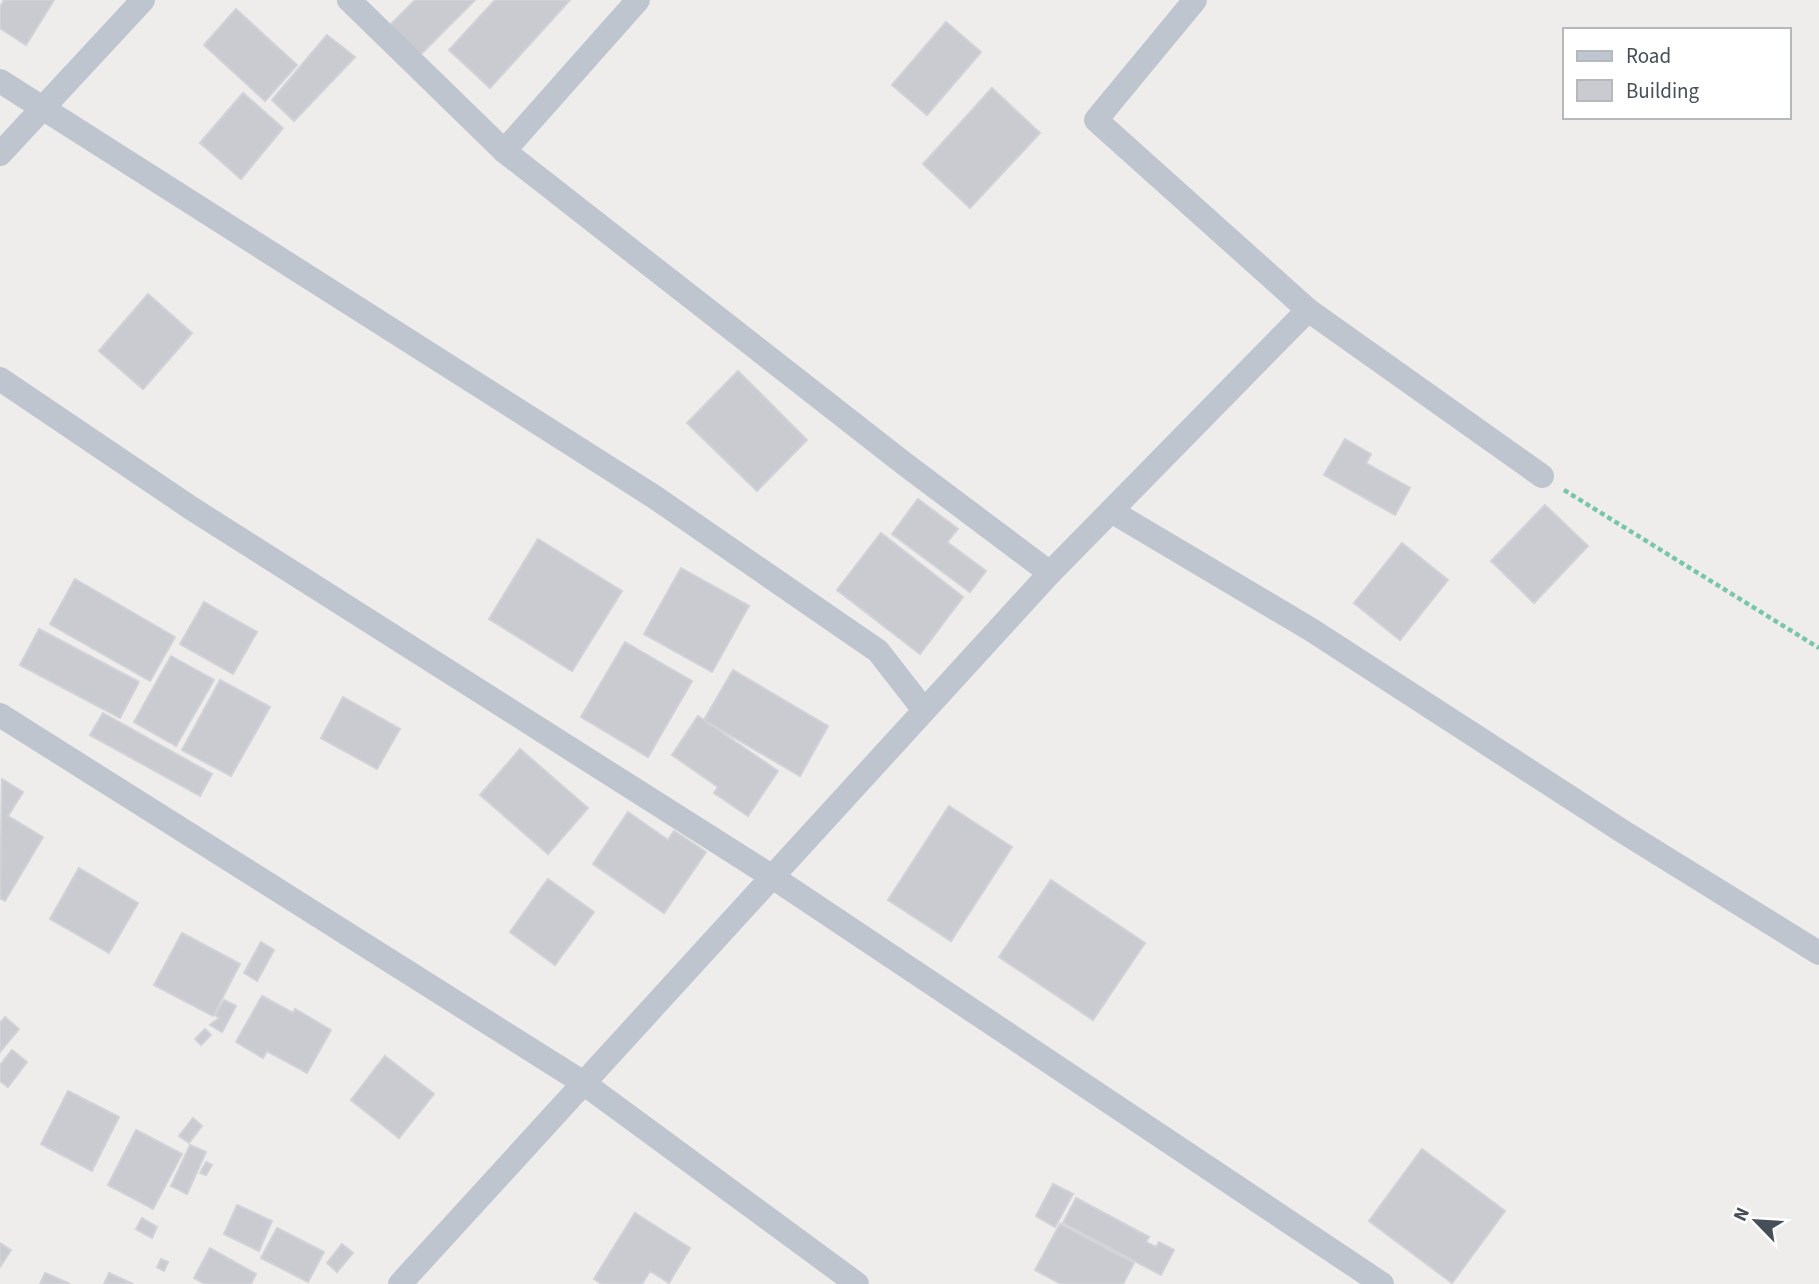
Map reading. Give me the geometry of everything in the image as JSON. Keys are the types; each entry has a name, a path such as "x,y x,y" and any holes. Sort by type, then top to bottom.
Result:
{"street":[{"path":"0,154 143,0"},
{"path":"349,0 504,151 906,465 1050,573"},
{"path":"504,151 638,0"},
{"path":"1195,0 1096,120 1308,310 1542,476"},
{"path":"0,80 653,496 878,651 925,710"},
{"path":"400,1284 1050,573 1308,310"},
{"path":"0,379 214,523 771,876 1382,1284"},
{"path":"1111,511 1310,629 1610,823 1819,953"},
{"path":"0,715 582,1082 857,1284"}],"path":[{"path":"1542,476 1819,648"}],"building":[{"path":"4,0 54,0 26,45 0,28 0,7"},
{"path":"415,0 475,0 419,56 389,26"},
{"path":"495,0 570,0 490,88 449,50"},
{"path":"236,9 297,65 265,101 204,45"},
{"path":"946,22 981,52 927,115 892,85"},
{"path":"327,35 355,57 294,121 272,100"},
{"path":"992,88 1040,133 970,208 923,164"},
{"path":"243,93 283,128 241,179 200,143"},
{"path":"148,294 192,333 143,389 99,351"},
{"path":"738,371 807,440 757,491 687,423"},
{"path":"1345,439 1371,454 1366,463 1410,488 1395,515 1324,475"},
{"path":"918,499 958,529 947,542 986,571 970,592 892,534"},
{"path":"1545,505 1588,546 1534,603 1491,561"},
{"path":"881,533 963,597 920,654 837,590"},
{"path":"538,539 622,591 572,671 489,619"},
{"path":"1402,543 1448,580 1400,640 1354,603"},
{"path":"681,568 749,606 712,672 644,634"},
{"path":"75,579 175,637 150,681 50,624"},
{"path":"204,602 257,632 233,674 180,644"},
{"path":"39,629 139,682 120,718 20,665"},
{"path":"625,642 692,681 648,757 581,717"},
{"path":"171,656 214,680 176,746 134,722"},
{"path":"733,670 828,726 800,776 704,720"},
{"path":"220,680 270,707 231,776 182,750"},
{"path":"343,697 400,729 377,769 321,738"},
{"path":"103,713 212,774 200,796 90,735"},
{"path":"698,716 778,771 748,816 714,793 718,787 672,755"},
{"path":"520,749 588,808 548,854 480,795"},
{"path":"2,779 23,792 8,816 43,837 5,901 0,898"},
{"path":"949,806 1012,847 951,941 888,900"},
{"path":"628,812 668,840 674,831 706,852 664,913 593,864"},
{"path":"79,868 138,903 109,953 50,919"},
{"path":"548,879 594,912 555,965 510,932"},
{"path":"1051,880 1145,943 1093,1020 999,957"},
{"path":"182,933 240,964 213,1016 154,985"},
{"path":"261,942 274,950 257,981 244,973"},
{"path":"262,996 293,1013 295,1009 331,1030 307,1073 267,1051 263,1058 236,1042"},
{"path":"224,1000 236,1006 222,1032 210,1025 219,1018 215,1015"},
{"path":"5,1017 19,1029 0,1052 0,1023"},
{"path":"205,1029 211,1035 201,1045 195,1039"},
{"path":"12,1050 27,1062 8,1087 0,1081 0,1065"},
{"path":"385,1056 434,1094 399,1138 351,1100"},
{"path":"68,1091 119,1117 92,1171 41,1144"},
{"path":"193,1118 202,1126 189,1143 179,1136"},
{"path":"136,1130 182,1154 153,1209 108,1185"},
{"path":"190,1145 206,1152 187,1194 171,1186"},
{"path":"1422,1149 1505,1211 1452,1283 1369,1221"},
{"path":"206,1162 212,1165 206,1175 200,1173"},
{"path":"1053,1184 1073,1194 1055,1227 1036,1216"},
{"path":"1076,1198 1149,1237 1146,1242 1156,1247 1159,1242 1174,1250 1161,1275 1063,1223"},
{"path":"237,1205 272,1221 259,1251 224,1234"},
{"path":"635,1213 690,1248 669,1283 650,1271 642,1284 602,1284 594,1279"},
{"path":"142,1218 157,1227 152,1238 136,1229"},
{"path":"1060,1224 1134,1263 1123,1284 1061,1284 1035,1270"},
{"path":"277,1228 324,1252 308,1282 261,1258"},
{"path":"0,1243 11,1250 0,1267"},
{"path":"342,1244 353,1253 337,1272 327,1263"},
{"path":"210,1248 256,1274 251,1284 205,1284 194,1278"},
{"path":"161,1259 168,1262 164,1271 157,1267"},
{"path":"45,1273 70,1284 40,1284"},
{"path":"109,1273 133,1284 104,1284"}]}
